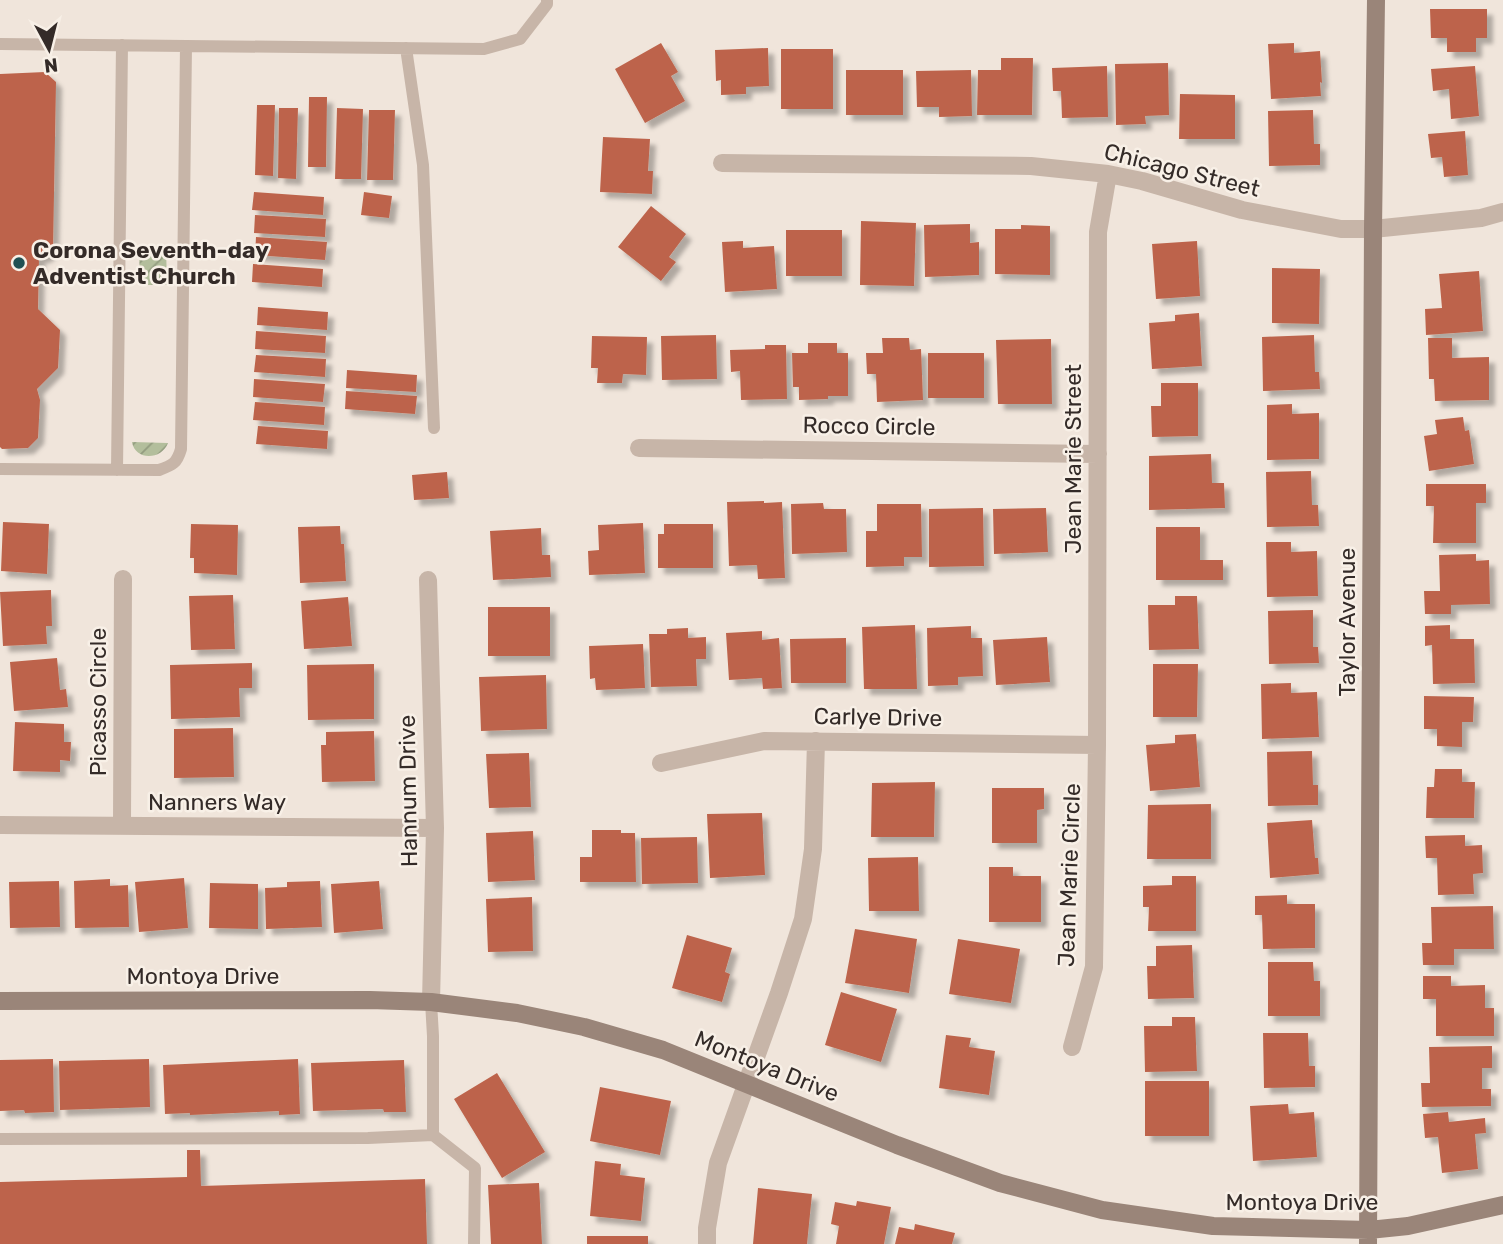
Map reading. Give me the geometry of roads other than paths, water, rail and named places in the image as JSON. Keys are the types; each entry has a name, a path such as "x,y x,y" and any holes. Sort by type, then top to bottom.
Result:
{"street":[{"name":"Taylor Avenue","path":"1369,1237 1376,0"},
{"name":"Chicago Street","path":"722,163 1031,166 1108,174 1142,181 1242,211 1342,229 1373,229 1481,218 1503,212"},
{"name":"Jean Marie Street","path":"1097,745 1098,232 1108,174"},
{"name":"Rocco Circle","path":"639,448 1098,454"},
{"name":"Picasso Circle","path":"122,825 123,579"},
{"name":"Hannum Drive","path":"428,580 435,828 431,1002"},
{"name":"Carlye Drive","path":"661,764 764,741 1097,745"},
{"path":"707,1244 707,1228 718,1163 803,919 813,849 816,741"},
{"name":"Jean Marie Circle","path":"1072,1046 1094,967 1097,745"},
{"name":"Nanners Way","path":"0,825 435,828"},
{"name":"Montoya Drive","path":"0,1002 370,1000 431,1002 517,1013 584,1027 663,1050 897,1145 1000,1183 1102,1210 1213,1226 1369,1237 1503,1205"}],"lane":[{"path":"0,44 484,49 520,39 547,4 547,0"},
{"path":"117,470 122,45"},
{"path":"0,469 159,470 178,460 181,449 186,46"},
{"path":"406,48 424,165 434,428"},
{"path":"431,1002 433,1135"},
{"path":"0,1139 368,1138 433,1135 475,1168 474,1244"}],"place":[{"name":"Corona Seventh-day Adventist Church","path":"19,263"}]}
